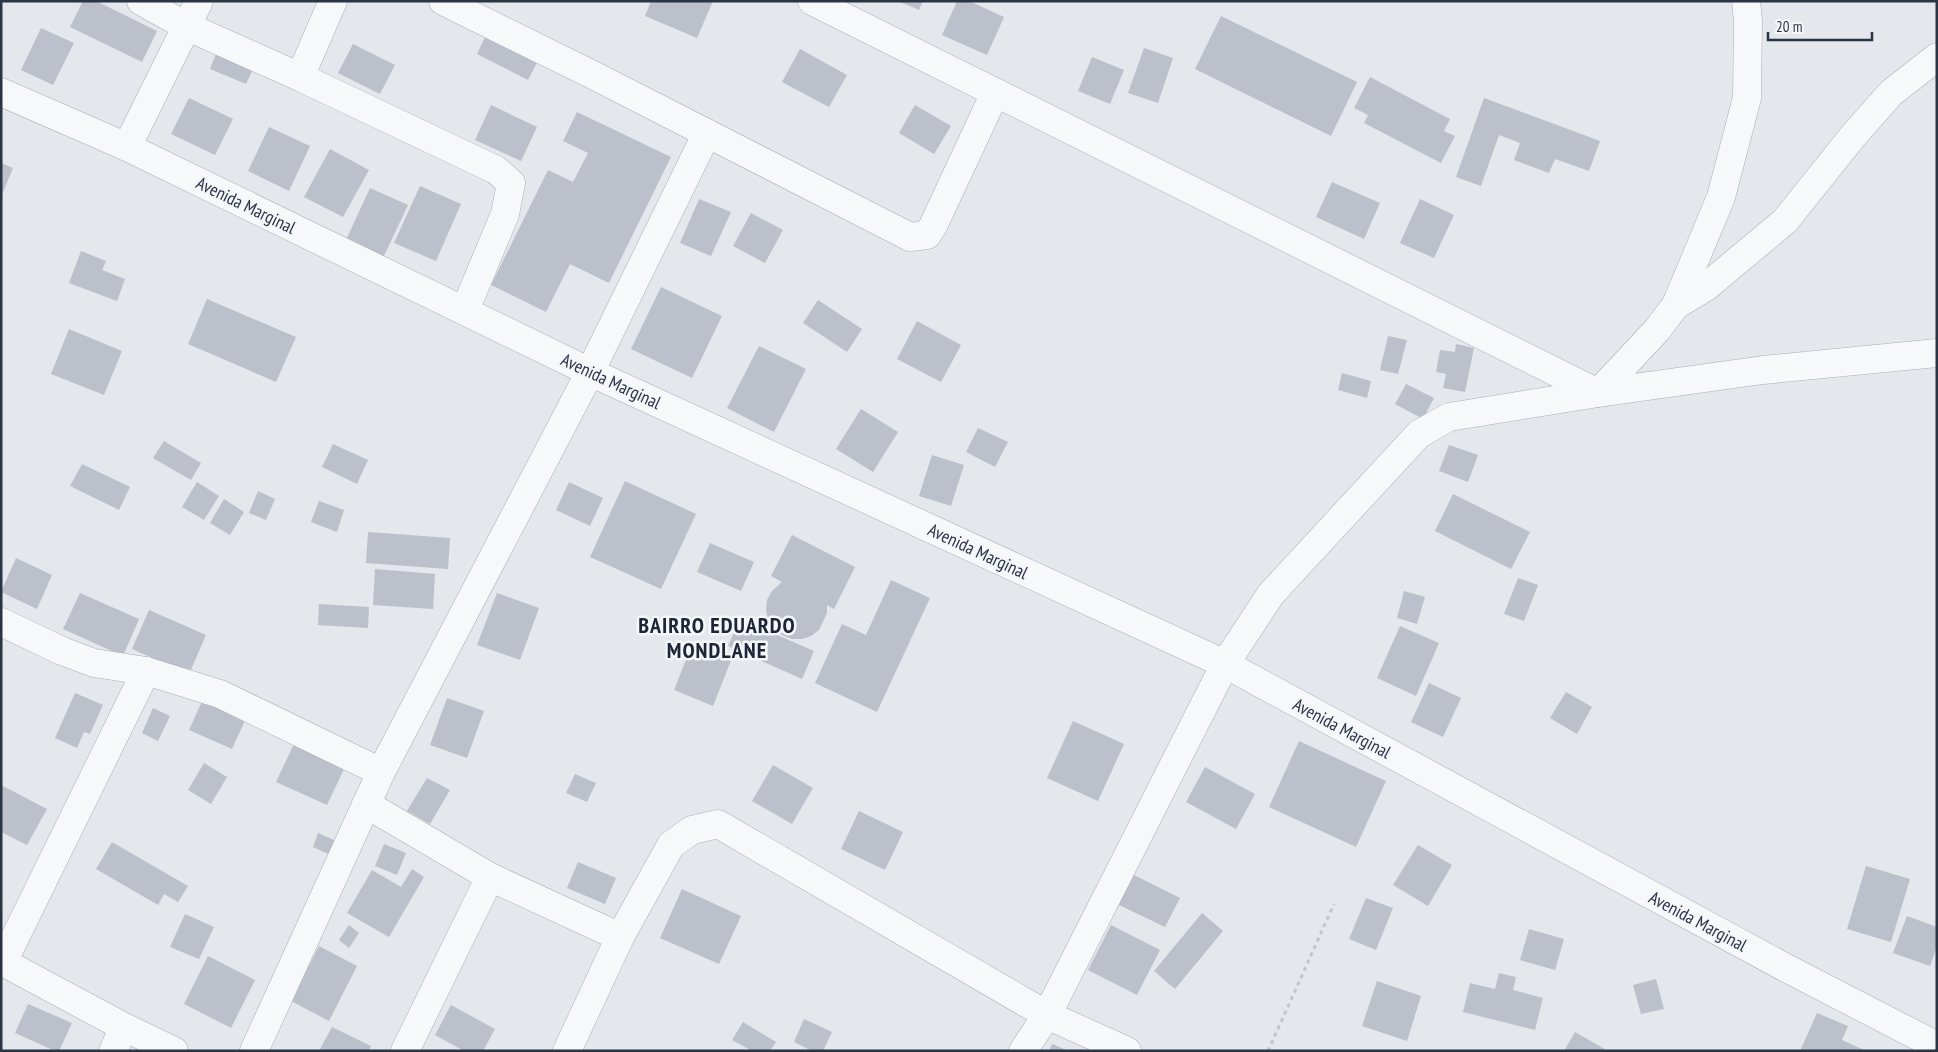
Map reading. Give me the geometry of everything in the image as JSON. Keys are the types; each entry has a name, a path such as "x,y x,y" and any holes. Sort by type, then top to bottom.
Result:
{"street":[{"path":"141,1 186,26 300,77 496,170 511,183 505,214 465,310"},
{"path":"126,148 199,1"},
{"path":"300,77 333,1"},
{"path":"443,1 910,237 927,235 933,226 994,93"},
{"path":"812,1 1598,394"},
{"path":"1598,394 1657,330 1676,305 1721,197 1747,98 1748,21 1746,1"},
{"path":"1676,305 1706,287 1785,221 1853,136 1891,93 1937,57"},
{"name":"Avenida Marginal","path":"1,92 126,148 590,372 1225,664 1788,969 1937,1046"},
{"path":"254,1051 381,772 590,372 707,133"},
{"path":"1023,1051 1047,1015 1225,664 1271,594 1419,434 1449,418 1598,394 1763,370 1937,353"},
{"path":"1,622 62,651 94,663 146,671 220,694 381,772"},
{"path":"146,671 2,962 119,1039 174,1051"},
{"path":"366,804 490,876 620,937"},
{"path":"567,1051 620,937 671,845 692,830 718,824 1047,1015 1126,1051"},
{"path":"405,1051 490,876"}],"path":[{"path":"1268,1051 1334,904"}],"building":[{"path":"83,1 96,1 157,31 142,62 70,27"},
{"path":"651,1 713,1 697,38 645,16"},
{"path":"898,1 923,1 919,10"},
{"path":"957,1 969,1 1004,17 987,55 942,35"},
{"path":"1221,16 1357,82 1331,136 1195,69"},
{"path":"41,28 74,43 53,85 21,70"},
{"path":"489,29 541,55 528,80 477,54"},
{"path":"353,44 395,65 380,94 338,73"},
{"path":"1144,48 1173,58 1158,103 1128,93"},
{"path":"218,49 255,65 246,84 210,69"},
{"path":"800,49 847,75 829,107 782,82"},
{"path":"1092,57 1124,70 1110,104 1078,91"},
{"path":"1370,77 1450,119 1444,131 1455,136 1441,163 1364,123 1368,115 1354,108"},
{"path":"189,98 233,119 215,155 171,134"},
{"path":"1484,98 1600,141 1589,171 1555,159 1549,173 1514,160 1520,143 1499,135 1481,186 1456,177"},
{"path":"491,105 537,127 521,161 475,140"},
{"path":"915,105 951,126 934,154 899,133"},
{"path":"577,112 671,157 609,283 570,264 546,312 491,285 548,170 573,182 588,153 563,141"},
{"path":"269,127 310,146 289,191 248,171"},
{"path":"330,149 369,170 343,217 304,197"},
{"path":"1,163 13,168 1,197"},
{"path":"1332,182 1380,203 1364,239 1316,217"},
{"path":"420,186 461,204 436,261 394,243"},
{"path":"370,188 408,205 383,258 346,240"},
{"path":"699,199 731,212 711,256 680,243"},
{"path":"1420,199 1454,215 1434,258 1400,243"},
{"path":"751,213 783,230 765,263 733,246"},
{"path":"81,251 106,261 102,270 125,279 117,301 69,283"},
{"path":"661,287 722,316 692,378 631,349"},
{"path":"207,299 296,337 276,382 188,344"},
{"path":"818,300 862,329 847,352 803,323"},
{"path":"917,321 961,345 941,382 897,359"},
{"path":"69,329 122,351 104,395 51,374"},
{"path":"1388,336 1407,340 1398,374 1380,370"},
{"path":"1456,344 1474,348 1465,392 1443,388 1446,374 1436,372 1440,350 1455,352"},
{"path":"759,346 806,369 774,432 727,408"},
{"path":"1342,373 1371,381 1367,398 1338,390"},
{"path":"1406,384 1434,398 1423,419 1395,404"},
{"path":"861,409 898,432 873,472 836,449"},
{"path":"978,428 1008,442 995,467 966,452"},
{"path":"164,441 201,463 191,480 153,458"},
{"path":"333,444 368,460 357,484 322,467"},
{"path":"1449,445 1478,455 1468,482 1439,471"},
{"path":"932,455 964,465 951,506 919,496"},
{"path":"82,464 130,487 119,510 70,486"},
{"path":"625,481 696,514 661,589 590,557"},
{"path":"197,482 219,496 204,520 182,507"},
{"path":"569,482 603,498 590,526 556,510"},
{"path":"258,491 275,499 266,520 249,513"},
{"path":"1453,494 1530,532 1511,569 1435,531"},
{"path":"224,499 244,512 230,535 210,523"},
{"path":"319,501 344,510 337,532 311,522"},
{"path":"368,532 450,538 448,569 366,563"},
{"path":"792,535 855,567 834,609 827,605 827,613 819,630 811,636 802,639 792,639 774,629 768,620 766,610 767,600 772,591 782,582 771,576"},
{"path":"710,543 754,562 741,591 697,572"},
{"path":"16,558 52,575 37,609 1,592"},
{"path":"375,569 435,574 433,609 373,605"},
{"path":"1518,578 1538,585 1524,621 1504,614"},
{"path":"891,580 930,598 877,712 815,683 842,624 866,635"},
{"path":"1404,591 1425,597 1417,624 1397,618"},
{"path":"80,593 139,619 123,656 63,629"},
{"path":"497,593 539,608 520,660 477,645"},
{"path":"319,604 369,607 368,628 318,625"},
{"path":"149,610 206,635 189,674 132,649"},
{"path":"740,619 814,651 802,679 728,646"},
{"path":"1400,626 1439,643 1416,696 1377,678"},
{"path":"693,642 732,658 713,706 674,690"},
{"path":"1429,683 1461,698 1443,737 1411,722"},
{"path":"1566,692 1592,707 1577,734 1550,718"},
{"path":"75,693 103,705 90,734 84,732 77,748 55,738"},
{"path":"204,697 247,716 232,749 189,730"},
{"path":"447,698 484,711 467,758 430,745"},
{"path":"153,708 170,716 158,741 142,733"},
{"path":"1073,721 1124,744 1098,801 1047,778"},
{"path":"1299,741 1386,781 1356,847 1269,807"},
{"path":"294,744 345,767 327,805 276,782"},
{"path":"204,763 227,777 211,804 188,790"},
{"path":"773,765 813,788 792,824 752,801"},
{"path":"1205,767 1255,794 1236,829 1186,802"},
{"path":"575,774 596,783 587,802 566,793"},
{"path":"427,778 450,790 430,824 407,811"},
{"path":"1,785 47,809 27,845 1,832"},
{"path":"859,811 903,832 885,870 841,849"},
{"path":"318,833 336,841 330,855 313,847"},
{"path":"112,842 188,886 178,902 164,894 158,905 96,869"},
{"path":"384,844 406,853 397,875 375,866"},
{"path":"1418,845 1452,865 1428,906 1393,885"},
{"path":"578,862 616,878 605,904 567,888"},
{"path":"1866,866 1910,879 1891,942 1847,929"},
{"path":"412,869 424,877 389,937 347,913 372,870 401,887"},
{"path":"1132,874 1180,898 1165,927 1117,904"},
{"path":"682,889 741,916 719,964 660,938"},
{"path":"1366,898 1393,908 1376,950 1349,939"},
{"path":"1202,913 1223,931 1175,989 1154,971"},
{"path":"185,914 214,927 199,959 170,947"},
{"path":"1907,916 1937,927 1937,946 1930,966 1893,953"},
{"path":"349,925 359,933 349,948 339,940"},
{"path":"1111,925 1160,950 1137,995 1088,970"},
{"path":"1529,929 1564,939 1555,970 1520,960"},
{"path":"319,946 357,966 329,1021 291,1001"},
{"path":"208,956 255,980 231,1028 184,1004"},
{"path":"1499,973 1516,977 1513,990 1543,998 1535,1030 1463,1012 1470,983 1495,989"},
{"path":"1656,979 1664,1009 1641,1014 1633,985"},
{"path":"1377,981 1421,996 1407,1041 1362,1026"},
{"path":"28,1004 72,1023 59,1051 55,1051 15,1033"},
{"path":"451,1005 495,1029 483,1051 464,1051 435,1035"},
{"path":"1817,1013 1848,1026 1842,1040 1866,1051 1800,1051"},
{"path":"804,1019 832,1032 823,1051 812,1051 794,1042"},
{"path":"743,1022 776,1042 770,1051 752,1051 732,1040"},
{"path":"332,1027 371,1046 369,1051 319,1051"},
{"path":"1575,1032 1608,1051 1564,1051"},
{"path":"1052,1044 1069,1051 1049,1051"}],"district":[{"name":"BAIRRO EDUARDO MONDLANE","path":"717,638"}]}
